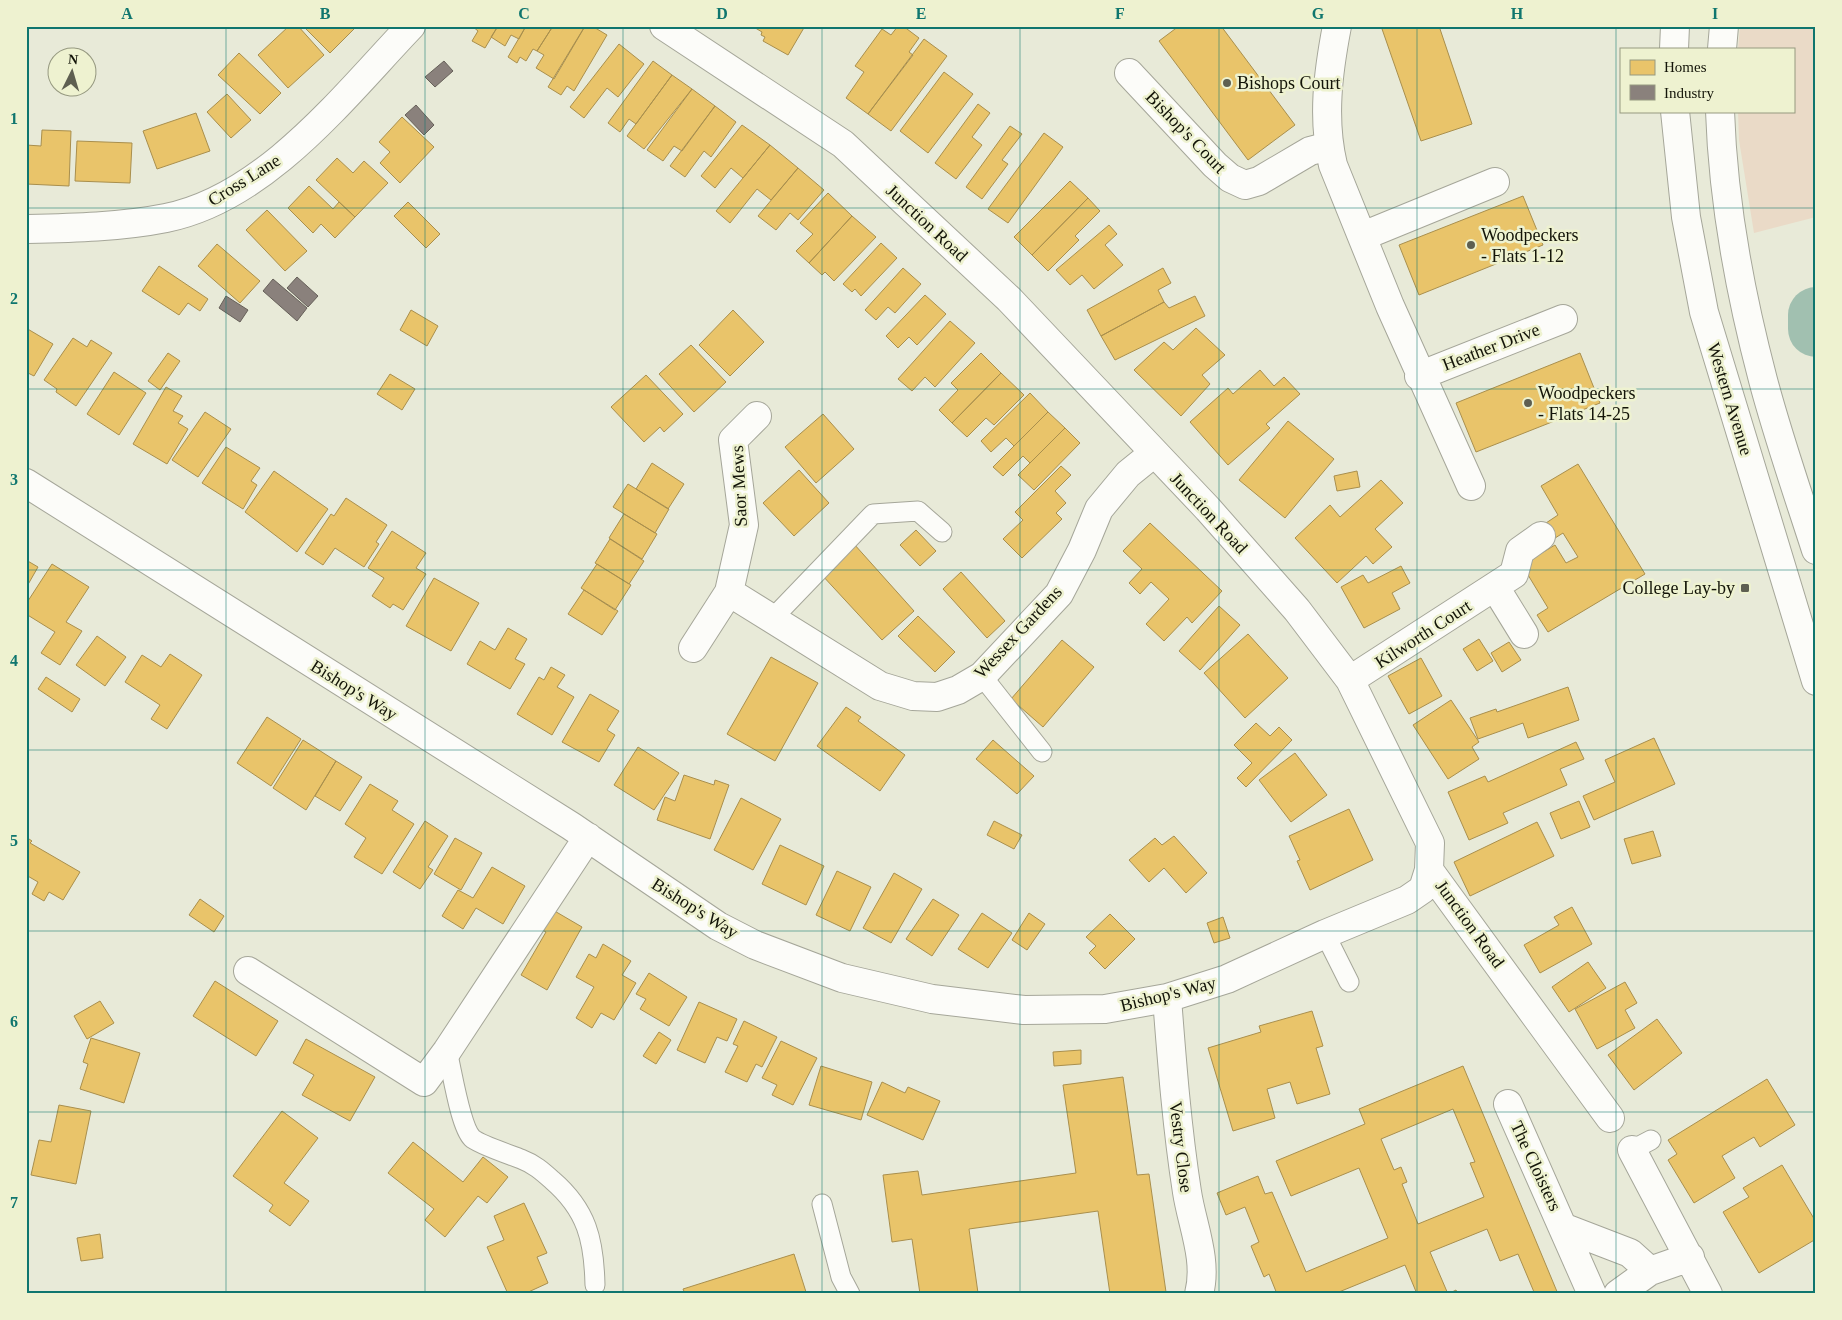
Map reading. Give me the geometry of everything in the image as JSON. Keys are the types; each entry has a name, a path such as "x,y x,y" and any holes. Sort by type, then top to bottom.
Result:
{"street":[{"name":"Cross Lane","path":"26,229 75,228 167,218 199,208 230,193 259,175 293,149 411,26"},
{"name":"Junction Road","path":"664,26 843,144 1009,299 1208,509 1290,603 1350,680 1430,843 1429,870 1610,1118"},
{"name":"Heather Drive","path":"1337,26 1326,95 1328,146 1333,166 1419,376 1471,486"},
{"path":"1674,48 1675,26"},
{"path":"1722,48 1724,26"},
{"name":"Bishop's Court","path":"1129,73 1215,165 1230,178 1244,185 1259,181 1310,152 1328,146"},
{"name":"Western Avenue","path":"1675,112 1686,217 1704,312 1816,681"},
{"path":"1720,112 1730,215 1738,271 1749,324 1764,382 1816,550"},
{"path":"1363,236 1495,182"},
{"name":"Heather Drive","path":"1419,376 1563,319"},
{"name":"Saor Mews","path":"729,592 744,525 734,440 757,416"},
{"name":"Wessex Gardens","path":"729,592 880,686 913,696 937,697 958,690 982,676 1059,594 1082,550 1099,508 1128,474 1154,453"},
{"name":"Bishop's Way","path":"26,483 588,837 718,926 755,945 842,978 932,999 1024,1010 1105,1009 1166,998 1227,979 1325,934 1407,900 1423,888 1429,870"},
{"name":"Kilworth Court","path":"1350,680 1514,574 1520,550 1541,536"},
{"path":"1495,587 1524,634"},
{"path":"693,648 729,592"},
{"path":"248,971 424,1082 447,1051 588,837"},
{"name":"Vestry Close","path":"1166,998 1178,1126 1187,1194 1202,1270 1199,1294"},
{"name":"The Cloisters","path":"1508,1104 1565,1228 1592,1294"},
{"path":"1642,1145 1708,1294"},
{"name":"The Cloisters","path":"1565,1228 1630,1253 1650,1271"},
{"path":"1618,1294 1650,1271 1690,1257"}],"lane":[{"path":"772,619 873,514 918,511 942,532"},
{"path":"982,676 1042,752"},
{"path":"1325,934 1349,982"},
{"path":"447,1051 466,1128 473,1139 536,1165 567,1193 578,1208 589,1234 594,1260 595,1285"},
{"path":"822,1204 841,1277 850,1294"}],"shaded area":[{"path":"1740,26 1816,26 1816,217 1754,233 1739,140 1738,112 1794,112 1794,48 1738,48"}],"building: Homes":[{"path":"289,26 298,26 324,55 288,88 258,55"},
{"path":"303,26 357,26 330,53"},
{"path":"472,26 498,26 485,48 472,41 478,31"},
{"path":"498,26 526,26 519,39 511,35 505,46 491,37"},
{"path":"526,26 553,26 537,51 533,49 526,61 520,57 517,63 508,57"},
{"path":"553,26 584,28 554,79 536,68 544,55 537,51"},
{"path":"585,26 592,26 607,35 574,91 567,86 561,95 548,87"},
{"path":"752,26 805,26 788,55 763,41 765,37 761,35 762,32"},
{"path":"898,26 903,26 919,38 909,52 913,55 868,114 846,98 864,72 855,66 882,29 891,35"},
{"name":"Bishops Court","path":"1179,26 1221,26 1295,125 1248,160 1159,41"},
{"path":"1381,26 1439,26 1472,124 1421,141"},
{"path":"924,39 947,56 891,131 868,114"},
{"path":"619,44 644,64 618,97 607,88 584,118 570,107"},
{"path":"239,53 281,93 260,114 218,75"},
{"path":"653,61 672,75 636,124 629,119 620,132 608,123"},
{"path":"944,72 973,94 928,153 900,131"},
{"path":"672,75 692,89 644,149 627,136"},
{"path":"692,89 715,106 682,151 674,146 663,161 647,150"},
{"path":"227,94 251,120 231,138 207,112"},
{"path":"978,104 990,113 972,137 982,145 956,179 935,163"},
{"path":"715,106 736,122 711,157 704,151 685,177 670,166"},
{"path":"196,113 210,151 157,169 143,131"},
{"path":"402,117 434,147 400,183 380,163 390,152 379,142"},
{"path":"742,125 770,145 743,178 731,168 715,188 701,176"},
{"path":"1010,126 1022,134 1002,160 1008,164 982,199 966,187"},
{"path":"42,130 71,131 69,186 26,184 26,145 41,146"},
{"path":"1044,133 1063,147 1008,223 988,209"},
{"path":"77,141 132,143 130,183 75,181"},
{"path":"770,145 798,168 771,200 757,189 730,223 716,211"},
{"path":"337,158 353,173 364,161 388,183 355,217 316,180"},
{"path":"798,168 824,190 798,220 790,213 776,230 758,216"},
{"path":"1070,181 1088,198 1032,255 1014,237"},
{"path":"309,186 333,209 339,202 355,217 335,238 321,224 313,233 288,208"},
{"path":"828,193 852,216 809,263 796,251 813,234 800,223"},
{"name":"Woodpeckers - Flats 1-12","path":"1523,196 1543,245 1419,295 1399,245"},
{"path":"1088,198 1100,211 1075,236 1079,240 1048,271 1032,255"},
{"path":"408,202 440,234 426,248 394,216"},
{"path":"267,210 307,251 285,271 246,230"},
{"path":"852,216 876,237 834,281 825,272 822,275 809,263"},
{"path":"1109,225 1117,234 1105,245 1123,265 1094,289 1082,275 1070,285 1056,270"},
{"path":"881,243 897,258 861,296 855,289 852,292 843,284"},
{"path":"217,244 260,281 240,303 198,266"},
{"path":"159,266 208,299 200,311 188,303 179,315 142,291"},
{"path":"903,268 921,284 895,313 888,307 876,320 865,310"},
{"path":"1163,268 1171,283 1158,290 1164,302 1101,336 1087,310"},
{"path":"925,295 946,314 917,345 909,337 898,348 886,336"},
{"path":"1195,296 1205,316 1115,360 1101,336 1164,302 1169,308"},
{"path":"411,310 438,326 427,346 400,330"},
{"path":"733,310 764,342 730,376 699,345"},
{"path":"950,321 975,343 935,387 925,377 912,391 898,379"},
{"path":"26,328 53,344 34,376 26,372"},
{"path":"1196,328 1225,355 1202,375 1210,384 1181,416 1134,370 1164,342 1173,350"},
{"path":"73,338 87,347 91,340 112,353 76,406 56,392 57,389 44,380"},
{"path":"691,345 726,382 694,412 659,374"},
{"path":"168,353 180,361 160,390 148,381"},
{"path":"981,353 1001,373 952,423 939,410 958,390 951,383"},
{"name":"Woodpeckers - Flats 14-25","path":"1580,353 1600,403 1476,452 1456,403"},
{"path":"1260,370 1274,386 1284,377 1300,394 1266,424 1270,428 1228,465 1190,422 1228,388 1233,394"},
{"path":"114,372 146,393 119,435 87,414"},
{"path":"1001,373 1024,395 994,425 986,418 967,437 952,423"},
{"path":"390,374 415,389 402,410 377,394"},
{"path":"646,375 683,414 664,432 660,427 644,442 611,407"},
{"path":"166,387 182,396 173,411 183,416 178,423 188,429 167,464 133,444"},
{"path":"1030,393 1048,412 1014,446 1006,438 991,452 981,441"},
{"path":"205,412 231,429 198,477 172,460"},
{"path":"1048,412 1065,428 1030,463 1023,456 1003,476 993,467"},
{"path":"823,414 854,449 816,483 785,447"},
{"path":"1288,421 1334,459 1285,518 1239,480"},
{"path":"1065,428 1080,443 1034,490 1018,475"},
{"path":"226,447 260,468 251,481 257,485 243,509 202,483"},
{"path":"652,463 684,484 668,509 636,489"},
{"path":"1578,464 1645,574 1548,632 1537,615 1548,608 1522,565 1555,545 1566,563 1578,557 1563,533 1552,540 1543,525 1558,515 1541,486"},
{"path":"1061,466 1071,475 1055,491 1066,503 1056,513 1062,519 1022,558 1003,539 1023,520 1015,512"},
{"path":"799,470 829,503 794,536 763,503"},
{"path":"274,471 328,509 297,552 245,512"},
{"path":"1357,471 1360,487 1337,491 1334,476"},
{"path":"1381,480 1403,503 1375,529 1392,547 1373,564 1366,556 1337,583 1295,538 1330,505 1340,517"},
{"path":"628,484 669,509 655,533 613,507"},
{"path":"346,498 387,525 376,542 379,544 364,567 335,548 323,565 305,553 331,514 334,516"},
{"path":"624,514 657,534 642,559 609,538"},
{"path":"1150,523 1222,591 1192,623 1187,617 1164,641 1146,624 1169,599 1151,582 1140,594 1129,583 1142,569 1123,551"},
{"path":"916,530 936,551 920,566 900,545"},
{"path":"392,531 426,553 416,568 426,574 403,610 393,604 390,608 372,596 384,578 368,568"},
{"path":"610,539 644,561 629,584 595,563"},
{"path":"854,544 914,611 882,640 821,574"},
{"path":"26,560 38,567 26,588"},
{"path":"52,564 89,587 66,622 82,631 60,665 41,653 55,632 26,614 26,604"},
{"path":"597,564 631,585 615,610 581,588"},
{"path":"1401,566 1410,583 1392,593 1400,609 1364,628 1341,587 1363,575 1368,583"},
{"path":"961,572 1005,621 987,638 943,589"},
{"path":"434,578 479,603 451,651 406,626"},
{"path":"584,590 618,611 602,635 568,614"},
{"path":"1219,606 1240,625 1200,670 1179,651"},
{"path":"918,616 955,652 935,672 898,636"},
{"path":"508,628 527,639 515,659 525,664 510,689 467,664 480,641 495,650"},
{"path":"1248,634 1288,678 1245,718 1204,673"},
{"path":"97,636 126,657 105,686 76,665"},
{"path":"1479,639 1493,661 1477,671 1463,649"},
{"path":"1062,640 1094,667 1043,727 1011,699"},
{"path":"1509,642 1521,660 1502,672 1491,653"},
{"path":"170,654 202,675 167,729 151,719 160,705 125,682 142,655 161,667"},
{"path":"771,657 818,683 775,761 727,734"},
{"path":"1421,658 1442,696 1409,714 1388,676"},
{"path":"551,667 565,675 557,687 574,697 552,735 517,714 539,677 544,680"},
{"path":"46,677 80,699 72,712 38,689"},
{"path":"1568,687 1579,720 1528,738 1523,723 1478,739 1470,718 1496,709 1497,712"},
{"path":"590,694 619,711 607,730 615,735 599,762 562,742"},
{"path":"1451,700 1479,742 1472,747 1479,759 1448,779 1413,725"},
{"path":"846,707 861,717 858,721 905,755 880,791 817,746"},
{"path":"267,717 301,739 271,786 237,763"},
{"path":"1256,723 1270,736 1279,727 1292,740 1246,787 1237,778 1252,763 1234,745"},
{"path":"1654,738 1675,784 1594,820 1583,796 1615,782 1605,760"},
{"path":"303,740 336,761 306,810 273,788"},
{"path":"993,740 1034,776 1017,794 976,759"},
{"path":"1576,742 1584,759 1560,769 1567,785 1503,813 1508,823 1469,840 1448,792 1485,776 1488,782"},
{"path":"638,747 679,773 654,810 614,785"},
{"path":"1295,753 1327,795 1291,822 1259,780"},
{"path":"336,761 362,777 340,811 315,796"},
{"path":"684,775 714,785 715,780 729,785 710,839 657,820 665,797 675,801"},
{"path":"370,784 398,801 392,810 414,824 382,874 354,857 366,838 345,824"},
{"path":"741,798 781,819 753,870 714,850"},
{"path":"1579,801 1590,827 1561,839 1550,813"},
{"path":"1349,809 1373,860 1310,890 1297,861 1300,860 1289,836"},
{"path":"425,821 448,836 428,867 433,870 420,889 393,872"},
{"path":"994,821 1022,835 1014,849 987,835"},
{"path":"1537,822 1554,856 1470,896 1454,862"},
{"path":"1653,831 1661,856 1632,864 1624,839"},
{"path":"1174,836 1207,873 1186,893 1164,868 1149,882 1129,860 1155,838 1162,845"},
{"path":"26,837 32,841 30,843 80,872 63,900 49,892 44,901 32,894 38,882 26,875"},
{"path":"455,838 482,853 461,890 434,874"},
{"path":"780,845 824,866 806,905 762,884"},
{"path":"492,867 525,886 503,924 476,908 463,929 442,916 458,890 473,898"},
{"path":"837,871 871,887 850,931 816,915"},
{"path":"894,873 922,889 891,943 863,928"},
{"path":"200,899 224,916 214,932 189,915"},
{"path":"933,899 959,915 932,956 906,939"},
{"path":"546,906 582,927 547,990 521,975 546,932 535,926"},
{"path":"1572,907 1592,944 1540,973 1524,945 1559,925 1554,917"},
{"path":"982,913 1012,933 988,968 958,949"},
{"path":"1029,913 1045,924 1027,950 1012,940"},
{"path":"1110,914 1135,939 1105,969 1089,953 1096,946 1086,937"},
{"path":"1223,917 1230,938 1214,943 1207,923"},
{"path":"603,944 631,961 622,975 636,983 614,1020 601,1013 592,1028 576,1018 594,987 576,977 589,954 596,958"},
{"path":"1588,962 1606,988 1569,1012 1552,987"},
{"path":"649,973 687,997 669,1026 640,1009 646,999 636,994"},
{"path":"215,981 278,1021 256,1056 193,1016"},
{"path":"1625,982 1637,1003 1625,1010 1635,1028 1597,1049 1575,1009"},
{"path":"100,1001 114,1023 87,1039 74,1016"},
{"path":"699,1002 737,1019 727,1041 717,1037 705,1063 677,1050"},
{"path":"1312,1011 1323,1046 1316,1048 1330,1094 1297,1104 1290,1082 1267,1089 1275,1118 1233,1131 1208,1048 1261,1032 1259,1026"},
{"path":"1657,1019 1682,1053 1634,1090 1608,1055"},
{"path":"744,1021 777,1037 762,1067 756,1064 747,1082 725,1072 738,1046 733,1044"},
{"path":"659,1032 671,1040 656,1064 643,1056"},
{"path":"91,1038 140,1053 124,1103 80,1089 88,1064 83,1062"},
{"path":"306,1039 375,1077 350,1121 302,1095 314,1075 293,1063"},
{"path":"781,1041 817,1058 793,1105 772,1095 777,1085 762,1078"},
{"path":"1081,1050 1081,1064 1054,1066 1053,1052"},
{"path":"821,1066 872,1082 861,1120 809,1105"},
{"path":"1463,1066 1558,1294 1531,1294 1534,1292 1518,1254 1500,1261 1487,1229 1430,1252 1448,1294 1417,1294 1405,1265 1334,1294 1277,1294 1269,1274 1264,1277 1251,1246 1259,1242 1245,1207 1226,1215 1217,1193 1258,1176 1265,1194 1272,1192 1306,1272 1388,1238 1359,1168 1291,1196 1276,1161 1365,1124 1359,1109","holes":["1453,1109 1475,1162 1470,1163 1484,1197 1418,1224 1402,1184 1407,1182 1401,1167 1394,1170 1381,1139"]},
{"path":"1123,1077 1137,1175 1149,1174 1166,1292 1110,1294 1098,1211 969,1229 978,1293 920,1294 912,1239 892,1242 883,1175 918,1171 922,1195 1076,1173 1063,1085"},
{"path":"1767,1079 1795,1125 1760,1147 1754,1137 1722,1156 1735,1178 1694,1203 1668,1160 1677,1154 1668,1140"},
{"path":"882,1082 905,1093 908,1087 940,1101 923,1140 867,1115"},
{"path":"59,1105 91,1111 76,1184 31,1175 39,1140 51,1142"},
{"path":"282,1111 318,1138 284,1183 309,1201 290,1226 269,1211 273,1205 233,1176"},
{"path":"413,1142 463,1182 483,1157 508,1177 487,1203 478,1196 445,1237 425,1220 434,1209 388,1173"},
{"path":"1782,1165 1816,1222 1816,1239 1759,1273 1723,1212 1749,1197 1743,1188"},
{"path":"524,1203 547,1253 537,1257 548,1283 524,1294 508,1294 487,1247 504,1240 494,1216"},
{"path":"100,1234 103,1258 81,1261 77,1238"},
{"path":"794,1254 806,1292 685,1294 683,1289"},
{"path":"1456,1290 1458,1294 1448,1294"}],"building: Industry":[{"path":"444,61 453,71 435,87 425,77"},
{"path":"416,105 434,125 424,135 405,115"},
{"path":"297,277 318,296 308,307 287,288"},
{"path":"273,279 307,308 297,321 263,291"},
{"path":"226,296 248,310 240,322 219,308"}],"waterway":[{"path":"1816,315 1816,329"}],"place":[{"name":"Bishops Court","path":"1227,83"},
{"name":"Woodpeckers - Flats 1-12","path":"1471,245"},
{"name":"Woodpeckers - Flats 14-25","path":"1528,403"},
{"name":"College Lay-by","path":"1745,588"}]}
